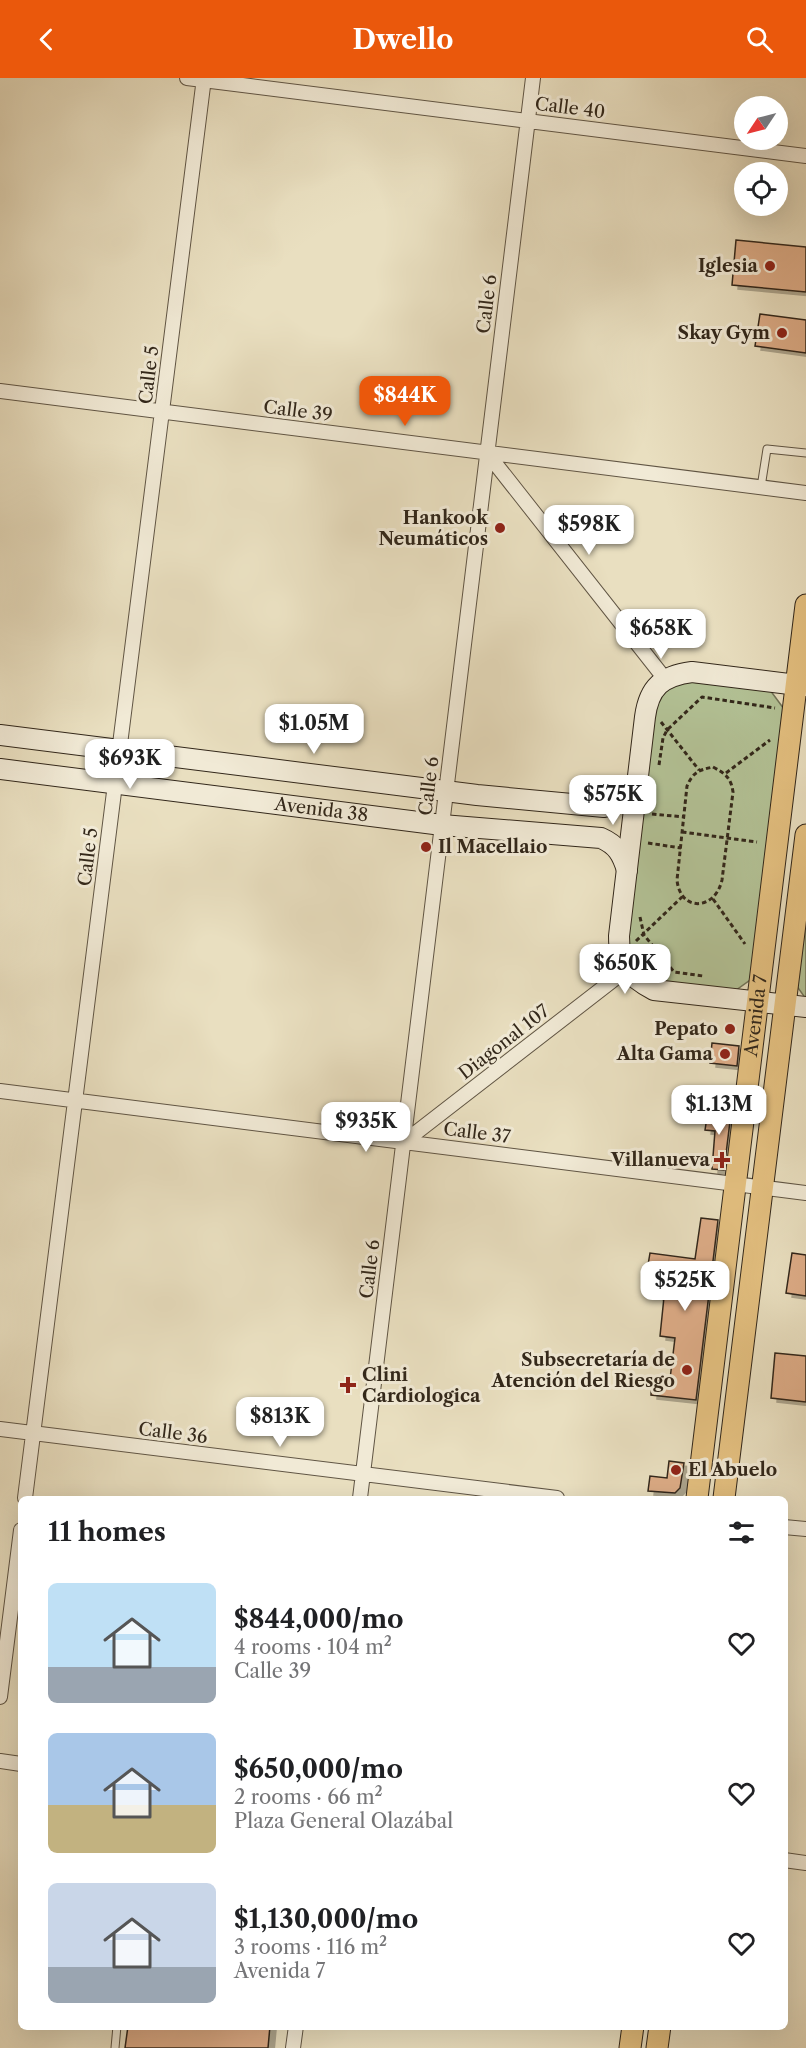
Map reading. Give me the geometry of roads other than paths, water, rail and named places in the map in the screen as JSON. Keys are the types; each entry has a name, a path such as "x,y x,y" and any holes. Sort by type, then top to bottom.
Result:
{"main road":[{"name":"Avenida 7","path":"697,1496 793,709 801,686 806,605"},
{"path":"801,686 692,672 665,679 653,689 646,703 619,936 622,962 638,982 654,990 806,1007"},
{"name":"Avenida 38","path":"0,735 446,791 603,807 617,804 628,798 636,787"},
{"name":"Avenida 38","path":"0,769 442,825 601,838 614,844 622,855 627,870"},
{"name":"Avenida 7","path":"724,1496 806,835"},
{"path":"630,2048 632,2030"},
{"path":"657,2048 659,2030"}],"street":[{"name":"Calle 40","path":"187,78 806,156"},
{"name":"Calle 6","path":"360,1496 533,78"},
{"name":"Calle 5","path":"25,1496 204,79"},
{"name":"Calle 39","path":"0,391 806,493"},
{"path":"487,453 665,679"},
{"name":"Diagonal 107","path":"404,1142 622,962"},
{"name":"Calle 37","path":"0,1091 806,1193"},
{"name":"Calle 36","path":"0,1430 541,1496"},
{"path":"788,1527 806,1529"},
{"path":"0,1697 18,1554"},
{"path":"0,1761 18,1764"},
{"path":"788,1861 806,1863"},
{"path":"294,2048 296,2030"}],"lane":[{"path":"761,487 766,450 806,453"},
{"path":"115,2048 117,2030"}],"place":[{"name":"Iglesia","path":"770,266"},
{"name":"Skay Gym","path":"782,333"},
{"name":"Hankook Neumáticos","path":"500,528"},
{"name":"Il Macellaio","path":"426,847"},
{"name":"Pepato","path":"730,1029"},
{"name":"Alta Gama","path":"725,1054"},
{"name":"Villanueva","path":"722,1160"},
{"name":"Subsecretaría de Atención del Riesgo","path":"687,1370"},
{"name":"Clini Cardiologica","path":"348,1385"},
{"name":"El Abuelo","path":"676,1470"}]}
